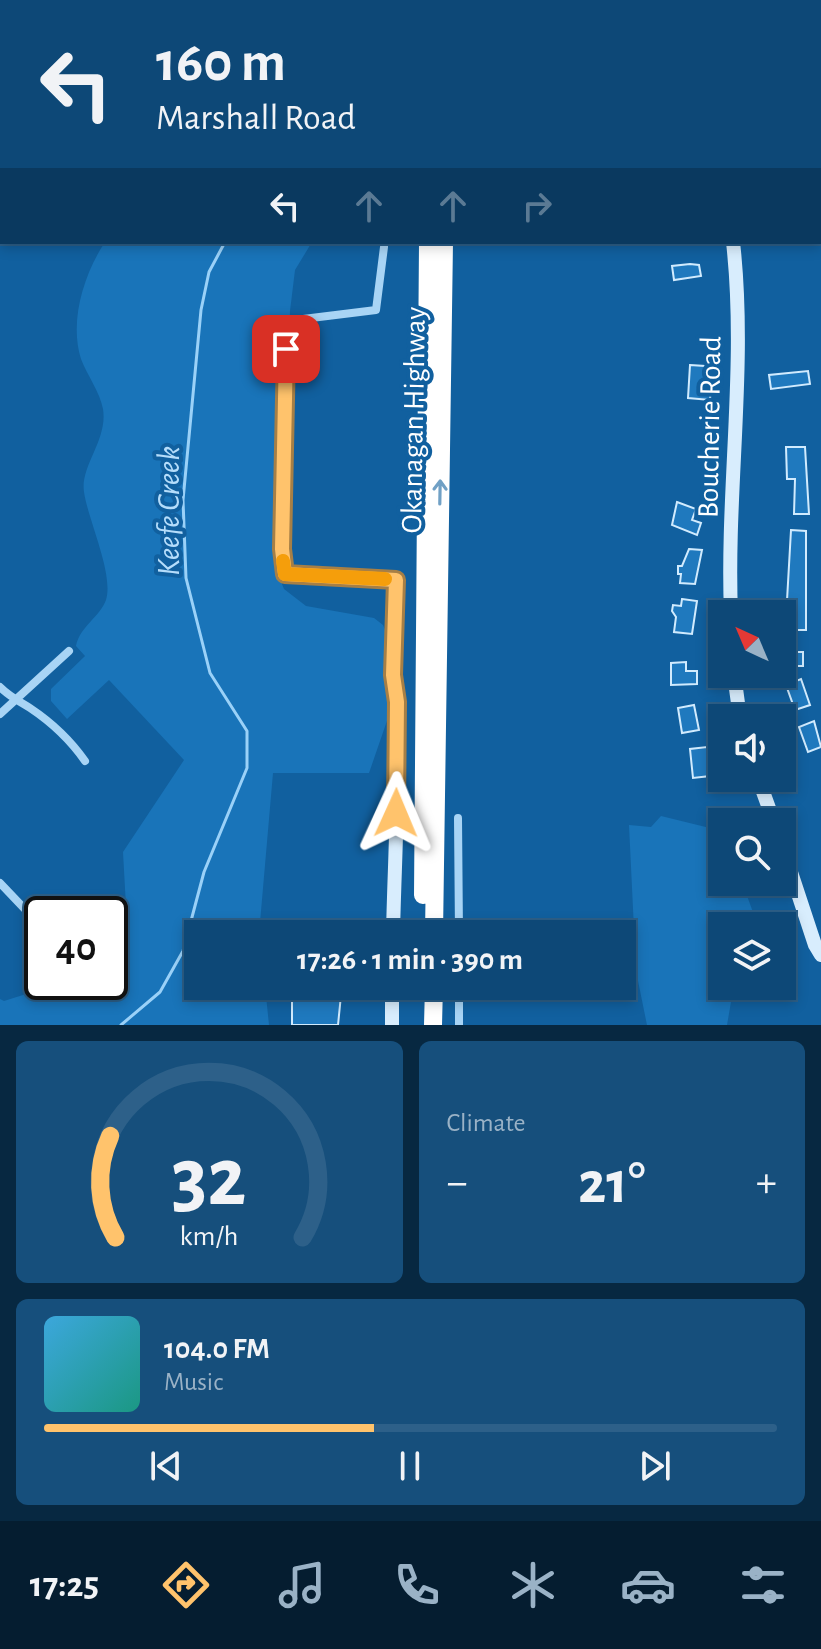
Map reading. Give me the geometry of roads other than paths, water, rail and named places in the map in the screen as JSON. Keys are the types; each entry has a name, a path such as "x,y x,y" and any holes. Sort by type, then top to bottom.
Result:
{"highway":[{"name":"Okanagan Highway","path":"422,920 428,244"},
{"name":"Okanagan Highway","path":"434,920 444,244"},
{"path":"422,1000 422,1025"},
{"path":"433,1025 434,1000"}],"main road":[{"name":"Boucherie Road","path":"731,600 738,415 737,274 733,244"},
{"path":"393,920 397,782 397,702 393,675 396,580"},
{"path":"796,887 821,955"},
{"path":"392,1000 392,1025"}],"street":[{"path":"384,247 376,310 287,321 282,549 285,574 396,580"},
{"path":"0,714 69,651"},
{"path":"0,687 14,701 29,707 41,717 74,746 85,761"},
{"path":"458,818 459,920"},
{"path":"0,883 24,908"},
{"path":"459,1000 459,1025"}],"waterway":[{"name":"Keefe Creek","path":"121,1025 160,992 183,951 204,872 247,768 247,731 210,673 186,578 183,500 201,310 209,272 224,244"}]}
